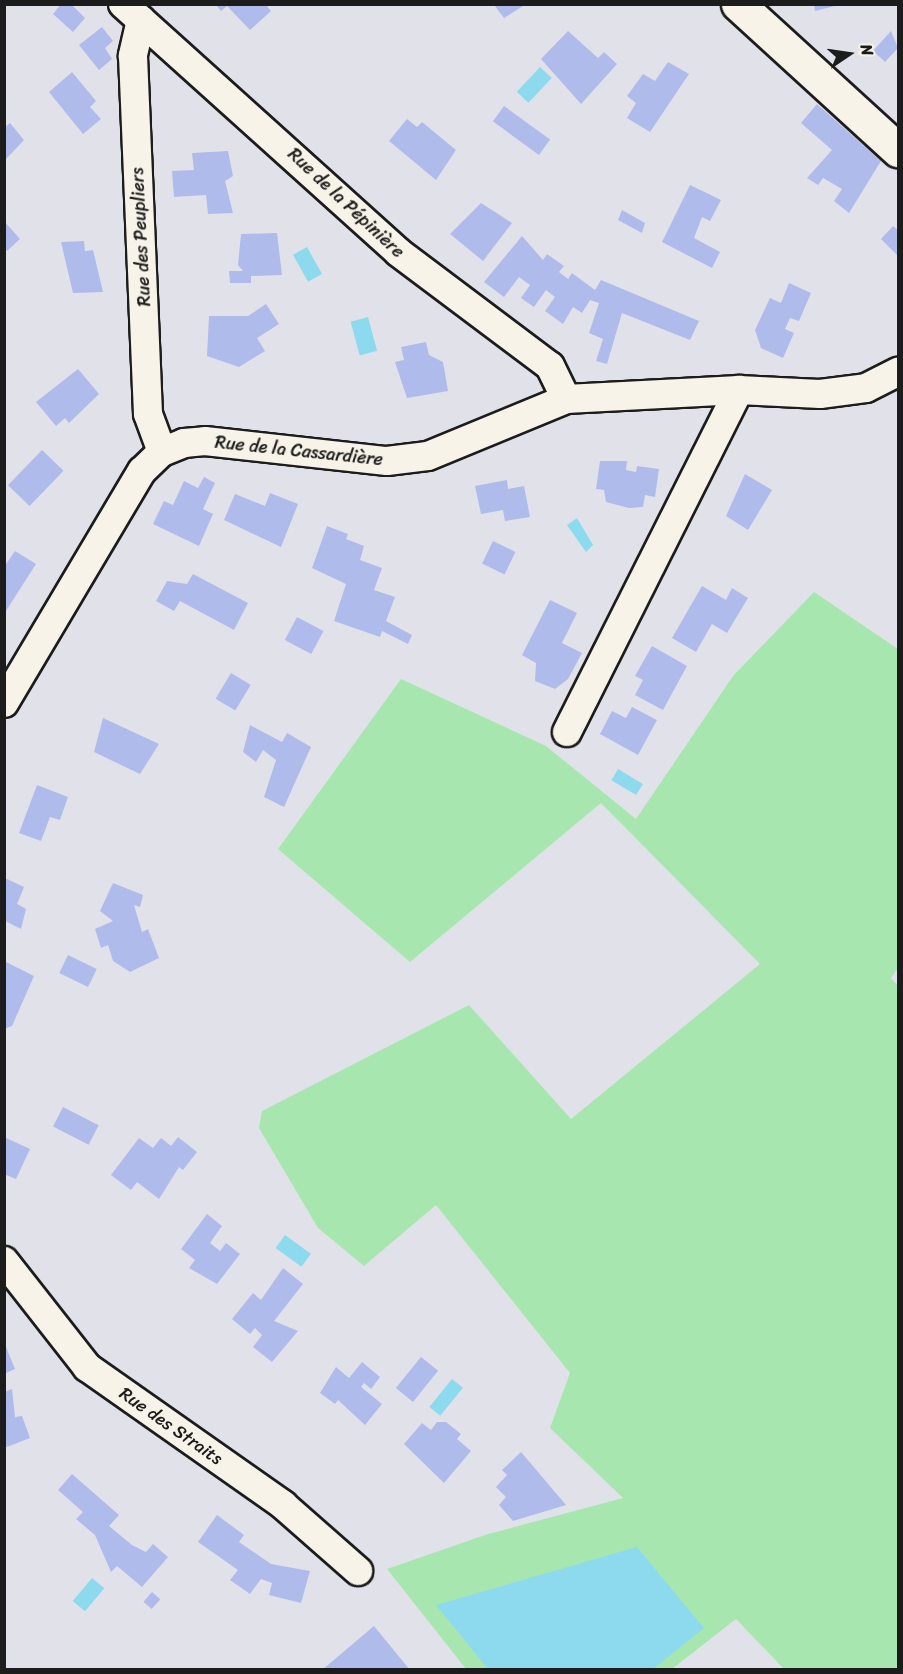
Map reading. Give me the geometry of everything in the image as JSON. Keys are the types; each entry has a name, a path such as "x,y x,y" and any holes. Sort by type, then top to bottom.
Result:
{"main road":[{"path":"738,4 898,150"}],"street":[{"name":"Rue de la Pépinière","path":"132,13 398,252 550,366 566,399"},
{"name":"Rue des Peupliers","path":"132,13 148,402 162,452"},
{"name":"Rue de la Cassardière","path":"162,452 205,441 387,461 428,456 566,399 739,390 820,394 866,388 898,372"},
{"path":"567,732 739,390"},
{"path":"4,703 142,471 162,452"},
{"name":"Rue des Straits","path":"4,1261 87,1367 283,1505 358,1571"}],"green space":[{"path":"814,592 898,649 898,968 891,978 898,986 898,1669 784,1669 736,1619 672,1669 466,1669 387,1569 488,1534 623,1498 550,1428 570,1373 436,1205 364,1266 318,1228 259,1128 262,1111 469,1005 571,1119 760,964 601,803 410,962 278,849 401,679 546,746 636,819 733,676"}],"water":[{"path":"540,67 552,78 529,103 517,92"},
{"path":"307,247 322,274 308,282 293,255"},
{"path":"368,317 377,351 360,355 351,322"},
{"path":"577,518 593,545 586,552 567,525"},
{"path":"618,769 643,784 636,795 611,780"},
{"path":"285,1235 311,1254 301,1267 276,1248"},
{"path":"452,1379 463,1388 440,1416 429,1407"},
{"path":"637,1547 704,1628 653,1669 488,1669 436,1605"},
{"path":"92,1578 104,1588 85,1611 73,1601"}],"building":[{"path":"61,4 71,4 85,18 73,32 53,14"},
{"path":"215,4 265,4 271,11 250,30 227,6 221,11"},
{"path":"496,4 526,4 504,18 495,6"},
{"path":"814,4 839,4 839,5 815,11"},
{"path":"102,27 113,41 105,48 112,59 99,70 79,45"},
{"path":"568,31 598,58 604,52 617,64 581,104 541,59"},
{"path":"891,31 898,48 885,62 873,51"},
{"path":"668,62 689,74 650,132 627,118 636,103 627,96 643,74 655,81"},
{"path":"72,72 96,101 90,107 101,119 83,134 49,92"},
{"path":"817,104 881,161 849,213 834,201 842,189 823,178 818,185 807,178 832,150 801,123"},
{"path":"504,106 550,140 539,155 493,121"},
{"path":"407,119 417,127 422,122 456,150 436,180 389,141"},
{"path":"10,123 24,140 6,159 4,128"},
{"path":"228,151 233,176 225,181 233,213 208,214 206,195 174,197 172,171 194,170 192,153"},
{"path":"690,185 721,200 710,221 702,217 694,238 720,252 712,268 662,242"},
{"path":"481,203 512,223 483,261 450,234"},
{"path":"622,210 645,223 642,233 618,220"},
{"path":"4,221 20,239 7,251 4,247"},
{"path":"893,226 898,230 898,256 881,239"},
{"path":"277,233 282,275 251,276 251,283 230,283 229,271 243,271 238,265 241,234"},
{"path":"522,236 543,260 547,254 564,266 559,272 568,279 572,273 595,290 601,280 699,321 690,340 622,313 607,364 596,361 603,339 589,333 599,303 590,300 582,313 573,307 563,324 545,311 555,297 546,290 534,307 521,298 530,285 519,277 504,297 484,282"},
{"path":"84,241 85,251 93,250 103,292 73,293 61,242"},
{"path":"789,283 811,293 799,321 790,318 785,329 794,333 783,358 761,348 755,330 770,298 781,303"},
{"path":"266,304 279,324 257,338 265,351 239,367 207,356 209,316 248,316"},
{"path":"426,342 429,355 443,362 448,391 407,398 395,362 404,360 401,347"},
{"path":"78,369 99,394 69,423 65,418 56,426 36,402"},
{"path":"42,450 64,471 30,506 8,485"},
{"path":"600,461 627,461 626,470 636,472 637,466 659,469 655,497 645,495 643,507 629,508 606,502 604,490 596,489"},
{"path":"745,474 772,490 748,530 726,516"},
{"path":"204,477 215,483 203,509 213,514 199,546 153,524 164,501 173,505 184,481 198,488"},
{"path":"507,480 508,489 524,486 530,517 505,521 503,510 481,514 475,486"},
{"path":"270,493 298,504 281,547 224,520 235,494 265,506"},
{"path":"327,526 348,534 346,539 364,546 360,560 382,568 374,590 395,597 386,621 412,635 408,644 382,631 380,637 334,621 346,584 312,568"},
{"path":"493,541 515,552 505,574 482,563"},
{"path":"15,551 36,564 4,614 4,567"},
{"path":"193,574 248,603 234,630 180,601 174,611 156,601 167,581 187,584"},
{"path":"702,586 726,600 732,588 748,598 727,633 712,624 696,652 672,638"},
{"path":"550,600 577,613 562,643 582,653 568,679 555,689 535,681 536,663 522,655"},
{"path":"297,617 323,631 311,654 285,640"},
{"path":"652,646 687,666 663,710 635,695 643,680 635,676"},
{"path":"231,673 251,685 235,711 216,699"},
{"path":"632,707 657,720 638,755 600,734 612,711 626,718"},
{"path":"103,718 159,744 140,774 94,752"},
{"path":"250,725 282,742 287,733 311,747 284,807 264,797 276,760 263,750 256,762 243,752"},
{"path":"37,785 68,797 60,820 50,817 41,841 19,833"},
{"path":"5,878 24,887 17,904 26,909 21,929 5,921"},
{"path":"113,883 143,895 140,907 134,905 142,932 148,929 159,958 130,972 113,961 108,945 101,948 95,929 113,921 100,911"},
{"path":"68,955 97,969 88,987 59,973"},
{"path":"6,962 34,976 12,1026 4,1029"},
{"path":"63,1107 99,1125 89,1145 53,1127"},
{"path":"4,1137 30,1149 16,1179 4,1174"},
{"path":"178,1137 197,1152 183,1170 179,1167 159,1199 137,1182 131,1190 111,1175 139,1138 153,1148 161,1138 171,1146"},
{"path":"207,1214 222,1226 210,1243 220,1251 226,1243 240,1254 217,1284 189,1268 195,1260 181,1249"},
{"path":"283,1268 303,1284 274,1321 298,1331 272,1362 253,1347 262,1335 255,1328 250,1334 232,1319 253,1293 261,1300"},
{"path":"4,1342 15,1369 4,1374"},
{"path":"421,1357 438,1371 413,1402 396,1388"},
{"path":"362,1362 380,1377 371,1389 364,1383 361,1387 382,1404 365,1425 338,1400 335,1404 320,1393 336,1367 349,1378"},
{"path":"12,1389 15,1417 22,1416 30,1438 4,1448 4,1392"},
{"path":"437,1422 446,1422 461,1434 457,1439 471,1451 444,1483 404,1444 422,1423 431,1430"},
{"path":"521,1452 566,1505 513,1521 499,1505 506,1497 496,1487 507,1475 502,1470"},
{"path":"72,1474 119,1515 109,1526 132,1545 146,1552 153,1544 168,1557 142,1587 117,1566 111,1572 95,1535 76,1519 83,1512 58,1490"},
{"path":"217,1515 244,1535 239,1542 271,1564 310,1571 301,1603 269,1595 272,1583 261,1579 250,1594 230,1580 238,1570 198,1542"},
{"path":"152,1592 160,1599 152,1609 143,1602"},
{"path":"374,1626 410,1670 322,1670"}]}
